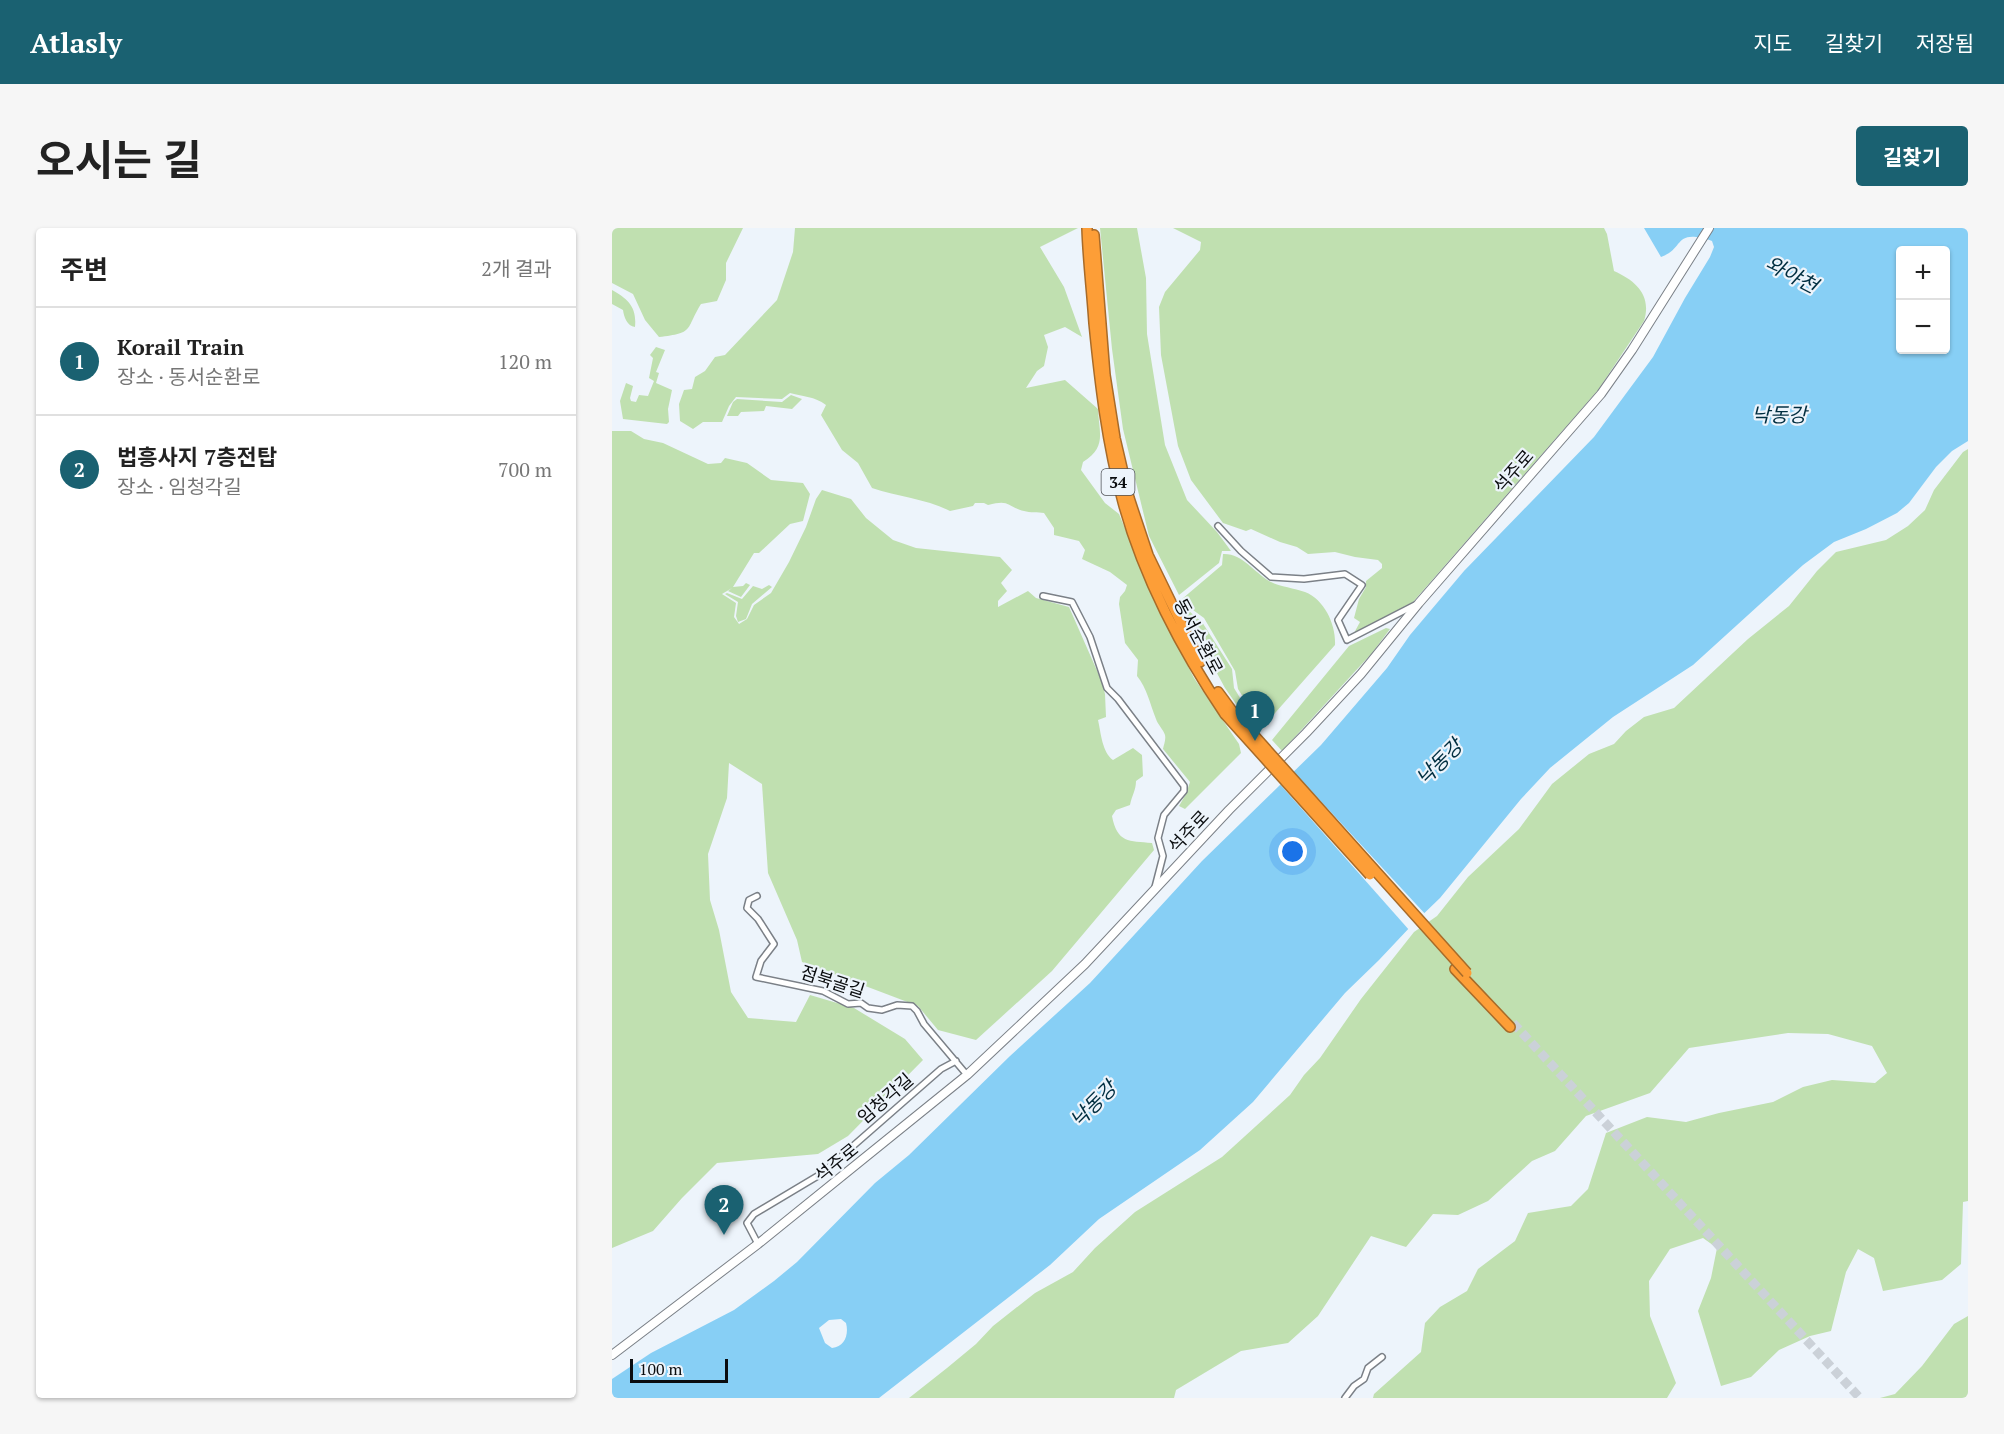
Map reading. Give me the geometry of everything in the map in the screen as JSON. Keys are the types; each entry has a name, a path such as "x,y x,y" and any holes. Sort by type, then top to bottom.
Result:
{"highway":[{"name":"동서순환로","path":"1087,228 1100,380 1108,443 1123,503 1143,561 1184,647 1206,686 1455,969 1511,1025 1467,973 1229,712 1188,641 1149,555 1129,498 1114,438 1105,375 1093,228"}],"street":[{"name":"석주로","path":"612,1356 758,1244 967,1075 1085,964 1361,674 1419,603 1601,394 1632,350 1709,228"},
{"path":"1218,526 1240,551 1271,577 1304,579 1345,574 1362,585 1338,620 1347,640 1419,603"},
{"path":"1043,597 1072,602 1090,637 1107,688 1118,699 1184,786 1184,791 1164,815 1158,838 1163,856 1154,889"},
{"name":"점북골길","path":"757,896 749,900 747,908 758,919 774,944 761,961 756,977 823,991 848,1004 861,1004 868,1008 882,1010 897,1005 912,1006 924,1024 967,1075"},
{"name":"임청각길","path":"758,1244 747,1223 754,1214 821,1174 941,1069 956,1061"},
{"path":"1345,1398 1354,1386 1364,1379 1368,1368 1382,1357"}],"green space":[{"path":"612,228 743,228 726,263 726,280 717,301 701,304 688,329 684,332 659,337 645,320 633,294 612,283"},
{"path":"795,228 1078,228 1040,247 1064,287 1082,337 1065,327 1044,335 1048,347 1044,366 1037,371 1026,388 1065,380 1098,409 1099,445 1096,451 1083,462 1081,470 1105,503 1119,514 1158,608 1194,678 1239,744 1241,753 1185,809 1179,806 1190,782 1163,749 1165,735 1137,676 1138,660 1125,643 1119,604 1127,585 1110,572 1082,559 1085,550 1079,541 1054,535 1054,528 1044,513 1026,512 1000,503 988,505 975,503 973,506 950,511 872,488 858,463 842,450 821,415 826,405 809,397 790,393 782,399 736,397 722,422 703,422 693,429 680,421 679,404 684,390 692,389 695,377 705,371 715,357 725,355 777,300 793,252"},
{"path":"1100,228 1137,228 1146,278 1147,334 1165,445 1187,500 1217,532 1231,551 1222,551 1219,563 1179,595 1149,536 1123,429 1112,349"},
{"path":"1173,228 1604,228 1614,271 1629,279 1640,290 1644,296 1646,312 1644,321 1598,390 1413,602 1354,633 1360,622 1354,618 1359,599 1366,587 1366,581 1382,568 1378,560 1335,552 1308,554 1297,547 1251,529 1246,531 1223,523 1191,480 1178,446 1161,355 1159,307 1165,292 1200,250 1201,242"},
{"path":"612,290 630,304 633,309 635,327 628,323 623,310 612,304"},
{"path":"656,347 665,350 656,372 659,373 656,383 672,390 668,409 669,422 667,424 623,419 620,401 626,383 633,386 631,401 636,402 639,395 648,396 654,381 649,378 653,358 650,355"},
{"path":"791,395 802,399 792,409 766,406 764,411 741,412 738,416 727,416 733,402 737,399 782,402"},
{"path":"612,431 631,431 644,439 663,443 708,464 721,463 725,458 747,463 771,480 803,483 810,494 803,521 790,524 759,553 754,553 733,587 743,586 746,583 750,585 741,597 728,591 732,588 722,594 736,603 734,617 739,624 747,619 754,605 771,593 789,562 822,490 851,499 866,518 893,540 916,548 1000,557 1012,570 1001,583 1007,591 998,601 998,607 1028,591 1036,598 1069,607 1102,682 1106,717 1098,720 1106,752 1113,760 1133,748 1142,755 1143,776 1136,781 1130,805 1116,810 1112,816 1114,825 1125,839 1152,843 1154,850 1052,971 976,1040 938,1030 918,1006 802,962 797,940 768,873 762,784 729,763 727,798 708,854 710,900 719,930 731,992 748,1018 796,1022 810,995 854,1008 905,1039 923,1060 848,1136 818,1154 717,1163 653,1231 612,1248"},
{"path":"1968,449 1968,1201 1963,1202 1961,1264 1942,1280 1883,1291 1874,1258 1858,1249 1846,1272 1831,1331 1810,1336 1779,1350 1751,1377 1721,1386 1698,1311 1711,1278 1717,1248 1703,1238 1670,1249 1649,1281 1650,1316 1676,1383 1667,1398 1373,1398 1374,1394 1421,1352 1425,1323 1440,1307 1467,1291 1478,1269 1515,1241 1528,1213 1571,1206 1588,1189 1606,1133 1647,1117 1686,1122 1773,1102 1803,1087 1832,1080 1875,1083 1887,1073 1872,1046 1828,1034 1788,1033 1689,1048 1650,1093 1586,1116 1555,1151 1532,1161 1488,1201 1458,1215 1433,1214 1406,1247 1371,1236 1318,1316 1288,1343 1241,1351 1176,1390 1174,1398 909,1398 1035,1293 1073,1272 1095,1248 1135,1212 1222,1157 1290,1095 1414,932 1437,916 1468,877 1519,829 1552,784 1589,754 1614,744 1644,717 1674,708 1748,639 1789,606 1817,571 1836,552 1886,540 1908,526 1925,510 1934,490 1963,452"},
{"path":"1223,554 1242,560 1273,583 1312,596 1324,607 1334,629 1335,645 1268,721 1259,726 1247,714 1248,705 1238,689 1235,671 1204,618 1182,602 1182,599 1222,565"},
{"path":"769,585 772,587 752,604 746,619 738,622 736,616 738,602 725,594 742,599 753,586 762,589"},
{"path":"1183,606 1202,622 1232,669 1234,688 1245,706 1243,714 1225,688 1187,618"},
{"path":"1386,628 1390,629 1372,653 1282,751 1272,740 1349,646"},
{"path":"1968,1316 1968,1398 1880,1398 1895,1394 1922,1366 1954,1324"}],"water":[{"name":"낙동강","path":"1644,228 1968,228 1968,441 1952,451 1936,467 1909,503 1897,513 1834,542 1803,565 1693,665 1613,717 1550,768 1521,799 1440,898 1345,993 1253,1102 1200,1150 1099,1219 1050,1265 879,1398 612,1398 612,1379 651,1353 734,1310 797,1262 875,1183 909,1155 1010,1056 1090,983 1202,861 1321,745 1387,668 1410,635 1464,571 1594,437 1653,357 1714,247 1712,241 1691,237 1685,238 1661,257","holes":["841,1319 846,1323 847,1331 843,1343 832,1348 825,1343 819,1328 829,1320"]}],"pier":[{"path":"1291,769 1427,916 1410,931 1278,782"}],"tunnel":[{"path":"1513,1023 1860,1398"}],"place":[{"name":"Korail Train","path":"1255,741"},
{"name":"법흥사지 7층전탑","path":"724,1235"}],"water label":[{"name":"와야천","path":"1792,274"}]}
